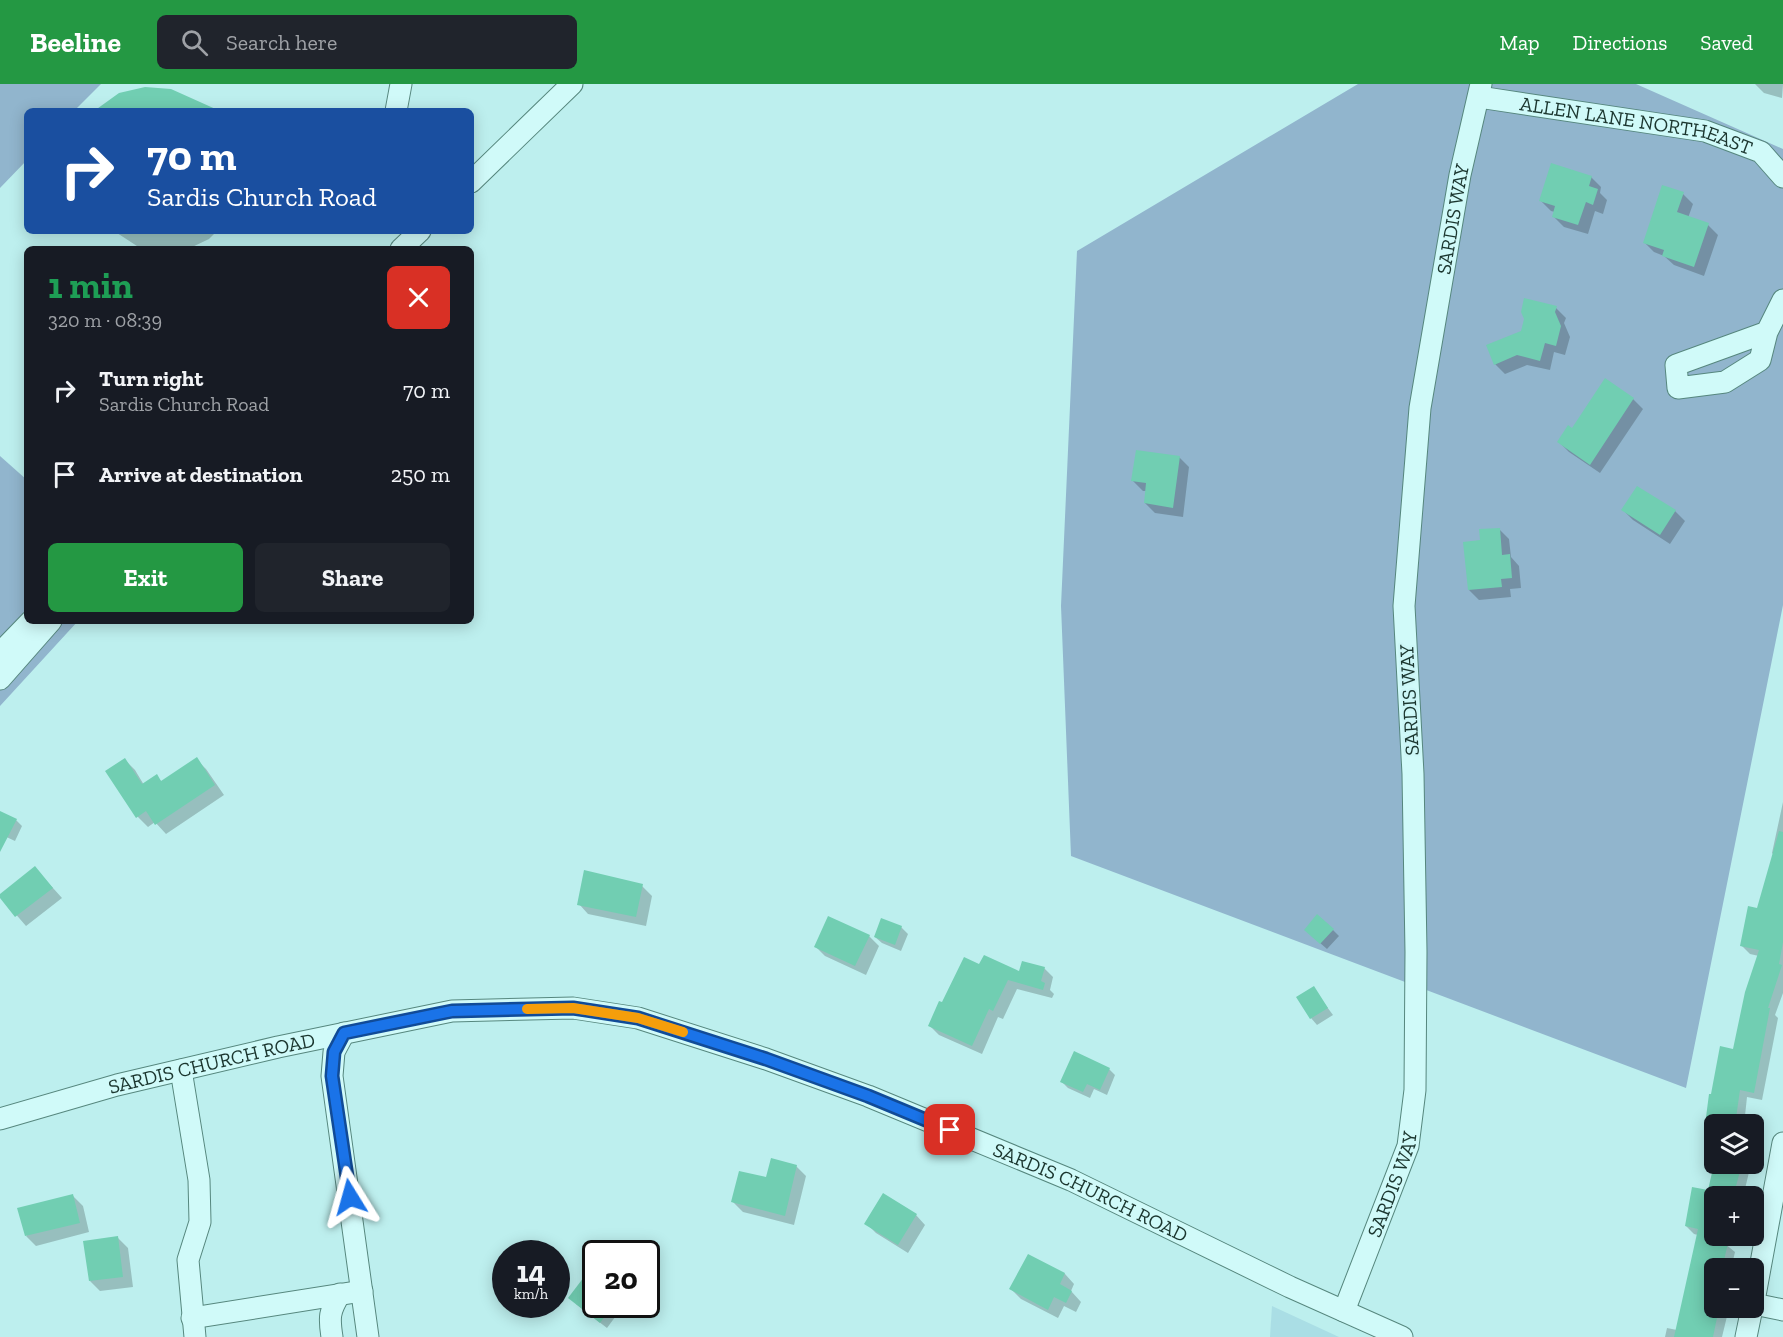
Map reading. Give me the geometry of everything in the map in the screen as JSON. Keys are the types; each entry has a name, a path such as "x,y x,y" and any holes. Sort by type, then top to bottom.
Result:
{"street":[{"path":"397,108 401,84"},
{"path":"474,179 573,84"},
{"name":"ALLEN LANE NORTHEAST","path":"1480,91 1705,131 1761,152 1783,177"},
{"name":"SARDIS WAY","path":"1344,1311 1408,1146 1415,1090 1416,952 1413,774 1404,606 1420,408 1460,175 1480,91"},
{"path":"404,246 417,234"},
{"path":"1767,332 1783,300"},
{"path":"0,653 28,624"},
{"path":"0,679 48,624"},
{"name":"SARDIS CHURCH ROAD","path":"0,1119 117,1084 452,1011 573,1008 638,1018 766,1059 868,1096 1071,1180 1279,1281 1402,1337"},
{"path":"344,1033 334,1052 332,1076 368,1337"},
{"path":"181,1070 199,1180 200,1222 188,1260 193,1327 362,1291"},
{"path":"1762,1258 1783,1143"},
{"path":"332,1337 329,1317 340,1294"},
{"path":"1764,1306 1783,1310"},
{"path":"1746,1336 1750,1318"}],"shaded area":[{"path":"0,84 101,84 77,108 24,108 24,163 0,188"},
{"path":"1358,84 1636,84 1783,149 1783,605 1686,1088 1071,856 1061,606 1077,251"},
{"path":"0,456 24,477 24,624 75,624 0,706"},
{"path":"1272,1306 1339,1337 1270,1337"}],"building":[{"path":"145,87 171,89 213,108 98,108 119,93"},
{"path":"1551,163 1592,176 1589,186 1598,189 1593,205 1586,202 1578,225 1552,217 1555,206 1539,201"},
{"path":"1662,185 1684,192 1677,212 1709,223 1694,267 1662,256 1664,250 1643,243"},
{"path":"1524,298 1557,306 1555,312 1561,326 1556,346 1545,343 1540,361 1517,355 1494,365 1486,345 1521,331 1524,319 1521,312"},
{"path":"1605,378 1634,398 1590,465 1557,442 1568,425 1572,428"},
{"path":"1136,450 1180,456 1173,508 1144,503 1146,483 1131,481"},
{"path":"1637,486 1676,510 1660,535 1621,510"},
{"path":"1500,528 1502,555 1510,554 1512,578 1501,579 1502,587 1468,590 1463,542 1480,540 1479,529"},
{"path":"197,757 215,785 155,825 146,811 136,818 105,771 125,758 142,784 157,774 161,781"},
{"path":"0,811 17,819 0,852"},
{"path":"1779,831 1783,832 1783,942 1779,964 1782,965 1768,1008 1770,1008 1754,1093 1740,1090 1737,1114 1706,1114 1720,1046 1733,1049 1745,992 1759,950 1740,946 1748,906 1757,908"},
{"path":"35,866 53,888 15,917 0,898 0,894"},
{"path":"584,870 643,884 636,917 577,905"},
{"path":"1317,914 1334,929 1320,944 1304,930"},
{"path":"828,916 870,935 855,966 814,947"},
{"path":"881,918 902,926 895,945 874,937"},
{"path":"984,955 1019,971 1022,961 1045,967 1041,981 1045,983 1043,990 1008,980 993,1011 989,1009 972,1046 928,1026 939,1001 942,1002 964,957 979,964"},
{"path":"1314,986 1328,1008 1310,1019 1296,997"},
{"path":"1074,1051 1110,1068 1100,1090 1087,1084 1083,1092 1060,1082"},
{"path":"771,1158 797,1165 785,1216 731,1202 739,1171 766,1177"},
{"path":"1712,1174 1739,1174 1736,1186 1709,1186"},
{"path":"1692,1187 1704,1189 1704,1246 1727,1246 1725,1258 1704,1258 1704,1318 1717,1318 1713,1337 1674,1337 1698,1229 1685,1226"},
{"path":"883,1193 917,1214 898,1245 864,1224"},
{"path":"73,1194 80,1223 25,1236 17,1208"},
{"path":"118,1236 123,1277 89,1281 83,1241"},
{"path":"1028,1254 1065,1273 1060,1284 1072,1291 1066,1303 1054,1297 1048,1310 1009,1289"},
{"path":"582,1280 582,1309 570,1300 570,1295"},
{"path":"594,1318 604,1318 600,1323"}],"slow traffic":[{"path":"527,1009 573,1008 638,1018 683,1032"}],"route":[{"path":"350,1197 332,1076 334,1052 344,1033 452,1011 573,1008 638,1018 766,1059 868,1096 950,1130"}]}
